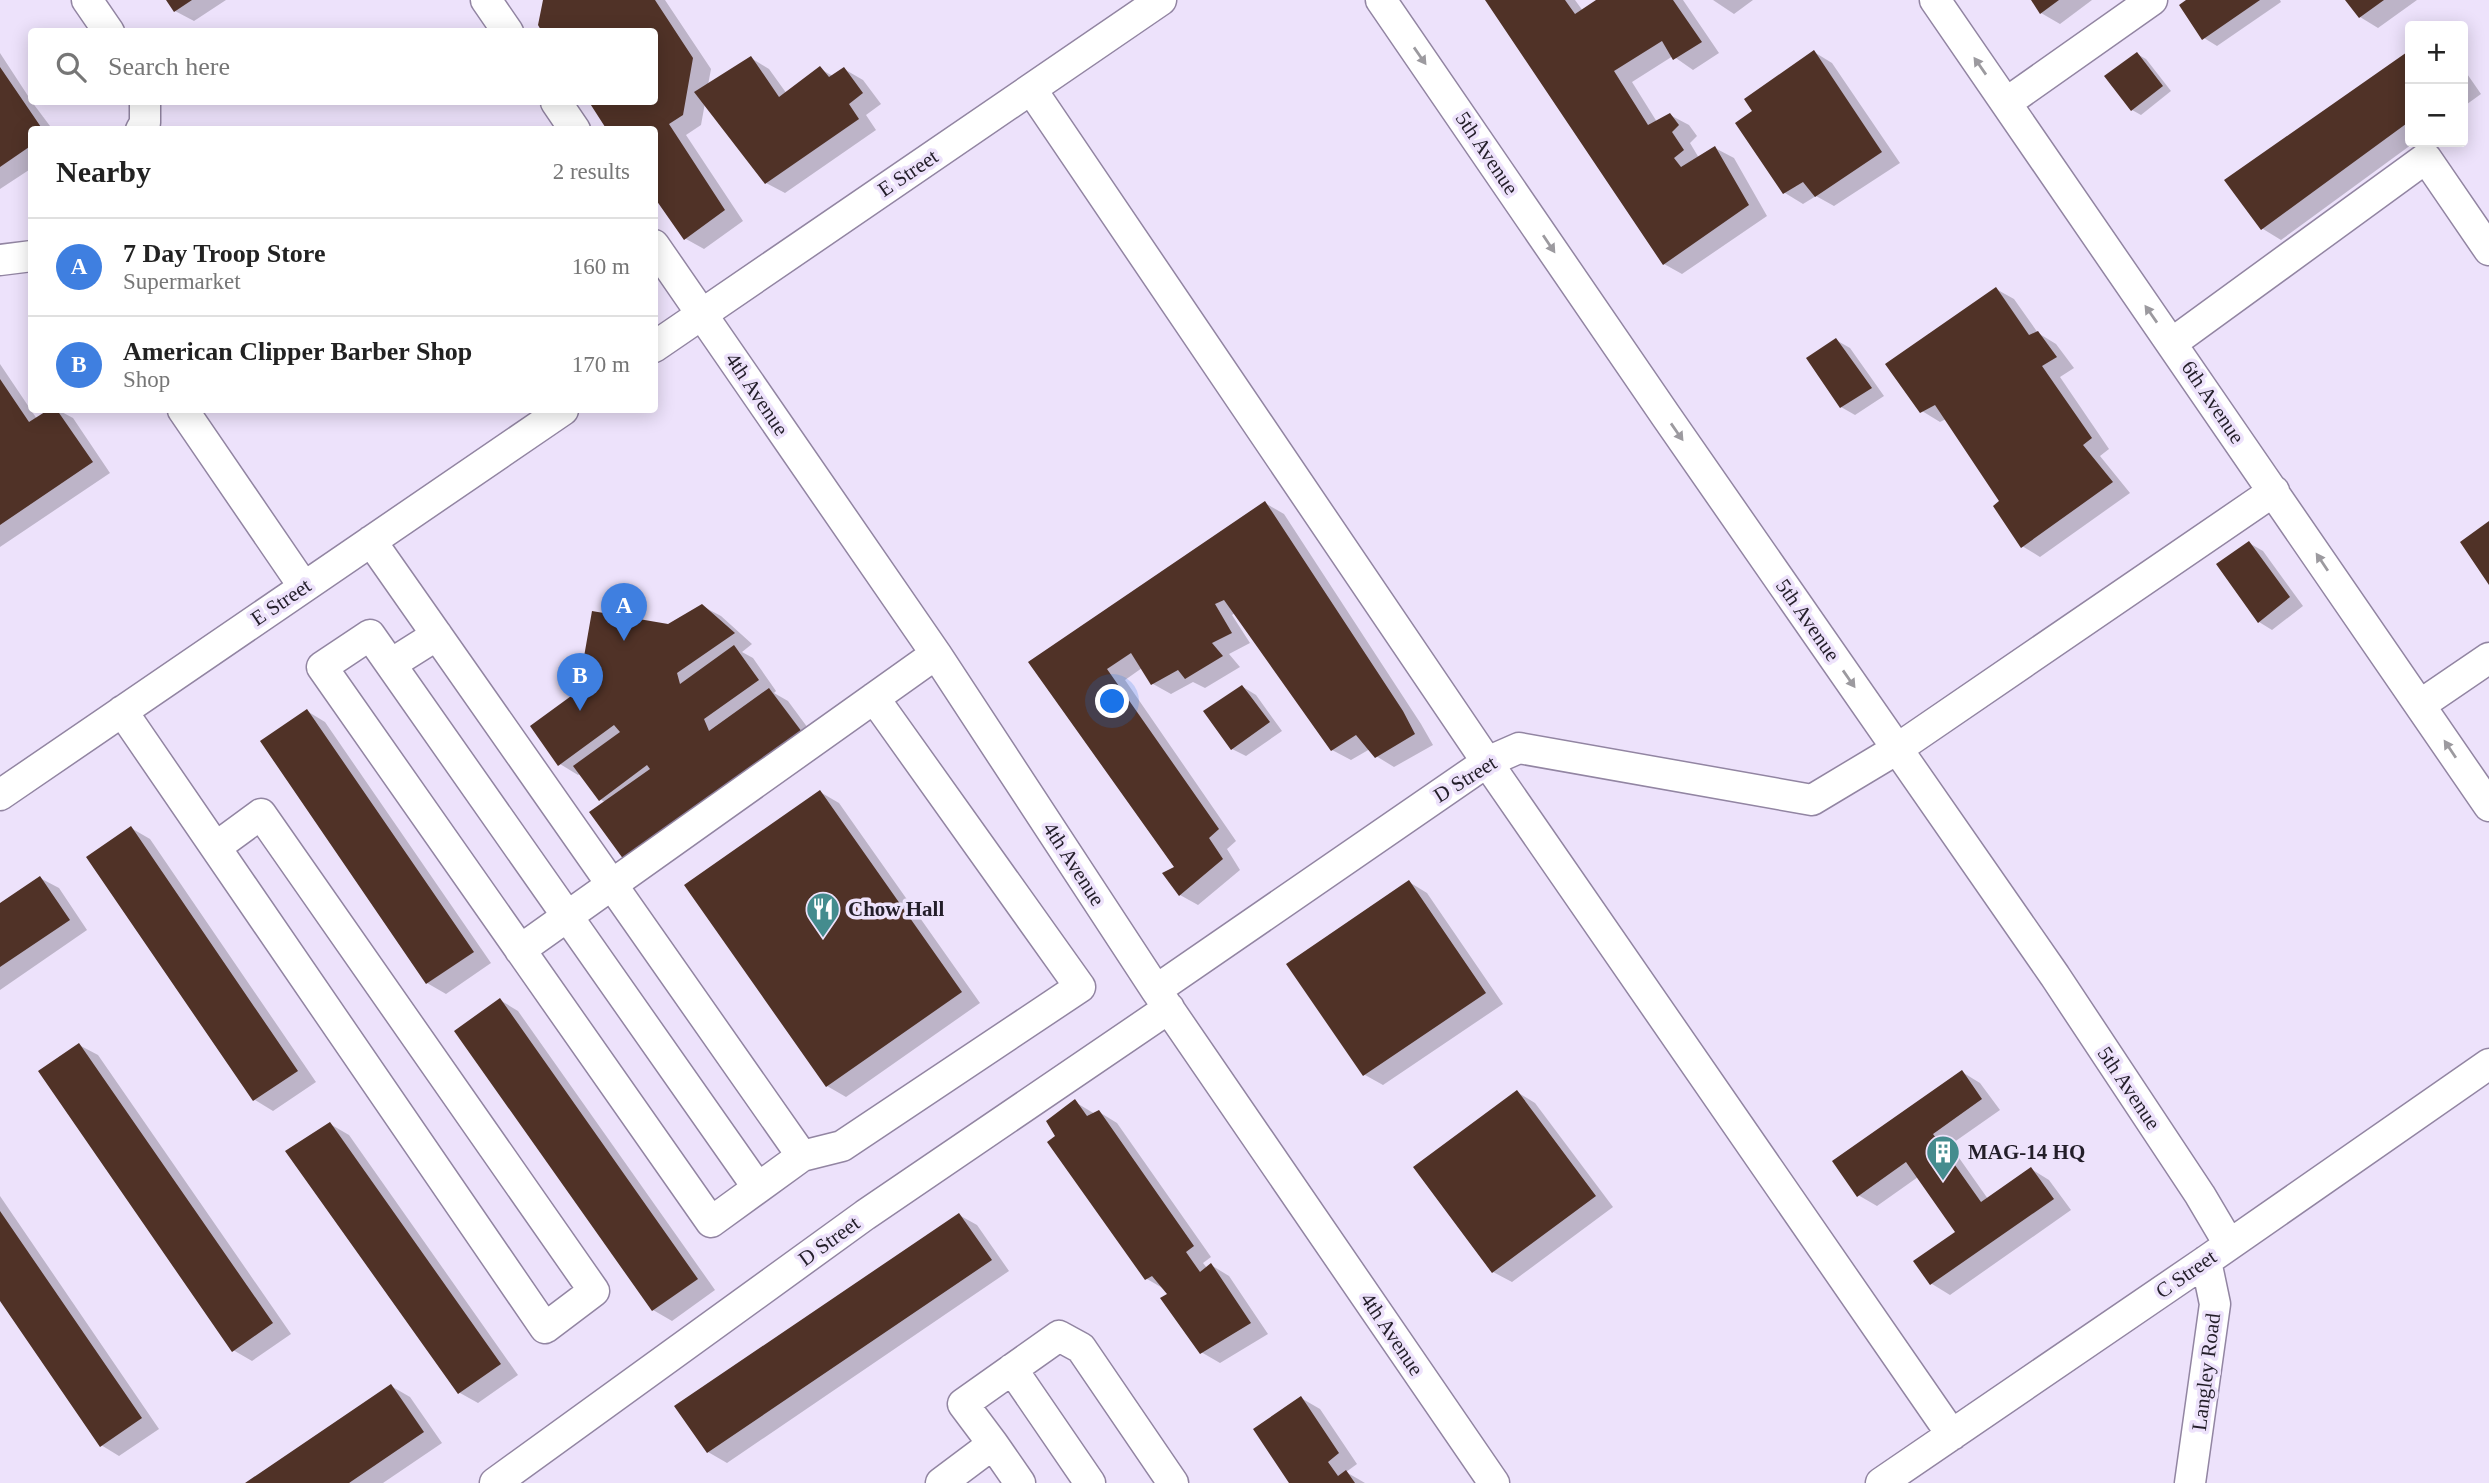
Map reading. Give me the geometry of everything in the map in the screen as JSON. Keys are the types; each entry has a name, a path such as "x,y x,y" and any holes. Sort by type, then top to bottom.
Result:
{"street":[{"path":"87,0 106,28"},
{"path":"486,0 505,28"},
{"name":"E Street","path":"658,344 1161,0"},
{"name":"5th Avenue","path":"1381,0 2054,976 2200,1195 2218,1252"},
{"name":"6th Avenue","path":"1935,0 2489,806"},
{"path":"2006,103 2152,0"},
{"path":"1031,89 1487,762 1952,1435"},
{"path":"144,126 145,105"},
{"path":"558,105 572,126"},
{"path":"2172,343 2426,158 2489,250"},
{"name":"4th Avenue","path":"658,251 936,654 1163,999 1494,1483"},
{"path":"185,413 304,587"},
{"name":"E Street","path":"0,795 559,413"},
{"name":"D Street","path":"495,1483 1487,762 1519,748 1812,800 1897,748 2274,491"},
{"path":"371,541 802,1156"},
{"path":"758,1188 370,635 322,667 711,1222 758,1188 802,1156 842,1146 1080,987 874,698"},
{"path":"391,664 437,635"},
{"path":"520,950 936,654"},
{"path":"2420,705 2489,658"},
{"path":"122,711 545,1328 594,1291 261,814 216,847"},
{"name":"C Street","path":"1881,1483 2489,1064"},
{"name":"Langley Road","path":"2190,1483 2215,1304 2218,1252"},
{"path":"1020,1483 962,1404 1059,1336 1081,1348 1173,1483"},
{"path":"1012,1369 1090,1483"},
{"path":"941,1483 993,1444"}],"building":[{"path":"166,0 192,0 174,12"},
{"path":"543,0 655,0 693,58 683,115 669,124 725,210 684,240 658,203 658,126 604,126 591,105 658,105 658,28 540,28"},
{"path":"1485,0 1565,0 1575,14 1596,0 1673,0 1702,42 1673,60 1662,41 1614,71 1648,125 1670,113 1679,125 1672,132 1684,150 1674,158 1681,167 1715,146 1749,205 1663,265"},
{"path":"2031,0 2059,0 2040,14"},
{"path":"2186,0 2260,0 2202,40 2179,5"},
{"path":"2345,0 2384,0 2359,18"},
{"path":"1814,50 1882,152 1815,197 1803,182 1783,194 1735,123 1752,111 1744,99"},
{"path":"2137,52 2163,86 2131,111 2104,76"},
{"path":"2405,53 2405,125 2261,230 2224,180"},
{"path":"751,56 779,97 820,66 829,77 844,67 863,93 849,104 859,119 765,184 694,92"},
{"path":"0,67 40,126 28,126 28,148 0,167"},
{"path":"1996,287 2029,335 2038,331 2057,357 2042,366 2092,438 2083,445 2113,482 2021,548 1993,506 1999,501 1935,405 1920,413 1885,364"},
{"path":"1836,338 1872,388 1840,408 1806,358"},
{"path":"0,379 29,422 43,413 59,413 93,462 0,525"},
{"path":"1265,501 1403,711 1415,734 1375,758 1356,735 1331,751 1224,600 1215,604 1232,633 1212,643 1223,656 1185,679 1178,670 1151,685 1131,653 1107,669 1219,829 1209,838 1223,859 1179,896 1162,873 1174,867 1028,662"},
{"path":"2489,521 2489,585 2460,542"},
{"path":"2249,541 2290,597 2258,623 2216,564"},
{"path":"702,604 735,633 677,673 680,684 734,645 759,680 704,719 709,731 769,688 802,732 624,860 589,812 650,769 647,765 599,801 573,766 620,732 614,725 558,766 530,726 578,691 592,611 668,624"},
{"path":"1242,685 1270,722 1231,750 1203,711"},
{"path":"307,709 474,952 426,984 260,741"},
{"name":"Chow Hall","path":"820,790 962,992 826,1087 684,885"},
{"path":"131,826 298,1071 253,1101 86,857"},
{"path":"40,876 70,920 0,967 0,903"},
{"path":"1409,880 1486,993 1363,1076 1286,964"},
{"path":"500,998 698,1279 652,1311 454,1031"},
{"path":"79,1043 273,1323 232,1352 38,1071"},
{"name":"MAG-14 HQ","path":"1962,1070 1982,1099 1933,1134 1981,1202 2031,1167 2054,1199 1930,1285 1913,1261 1955,1232 1906,1162 1857,1197 1832,1161"},
{"path":"1517,1090 1596,1196 1492,1273 1413,1167"},
{"path":"1075,1099 1087,1116 1099,1110 1194,1246 1186,1252 1200,1272 1211,1263 1251,1323 1200,1354 1160,1298 1167,1294 1152,1276 1145,1280 1047,1142 1055,1136 1046,1121"},
{"path":"330,1122 501,1364 458,1394 285,1151"},
{"path":"0,1211 142,1418 100,1447 0,1301"},
{"path":"959,1213 992,1260 707,1453 674,1406"},
{"path":"391,1384 424,1432 349,1483 245,1483"},
{"path":"1301,1396 1339,1453 1328,1462 1338,1476 1346,1470 1355,1483 1289,1483 1253,1429"}],"place":[{"name":"7 Day Troop Store","path":"624,641"},
{"name":"American Clipper Barber Shop","path":"580,711"},
{"name":"Chow Hall","path":"823,939"},
{"name":"MAG-14 HQ","path":"1943,1182"}]}
